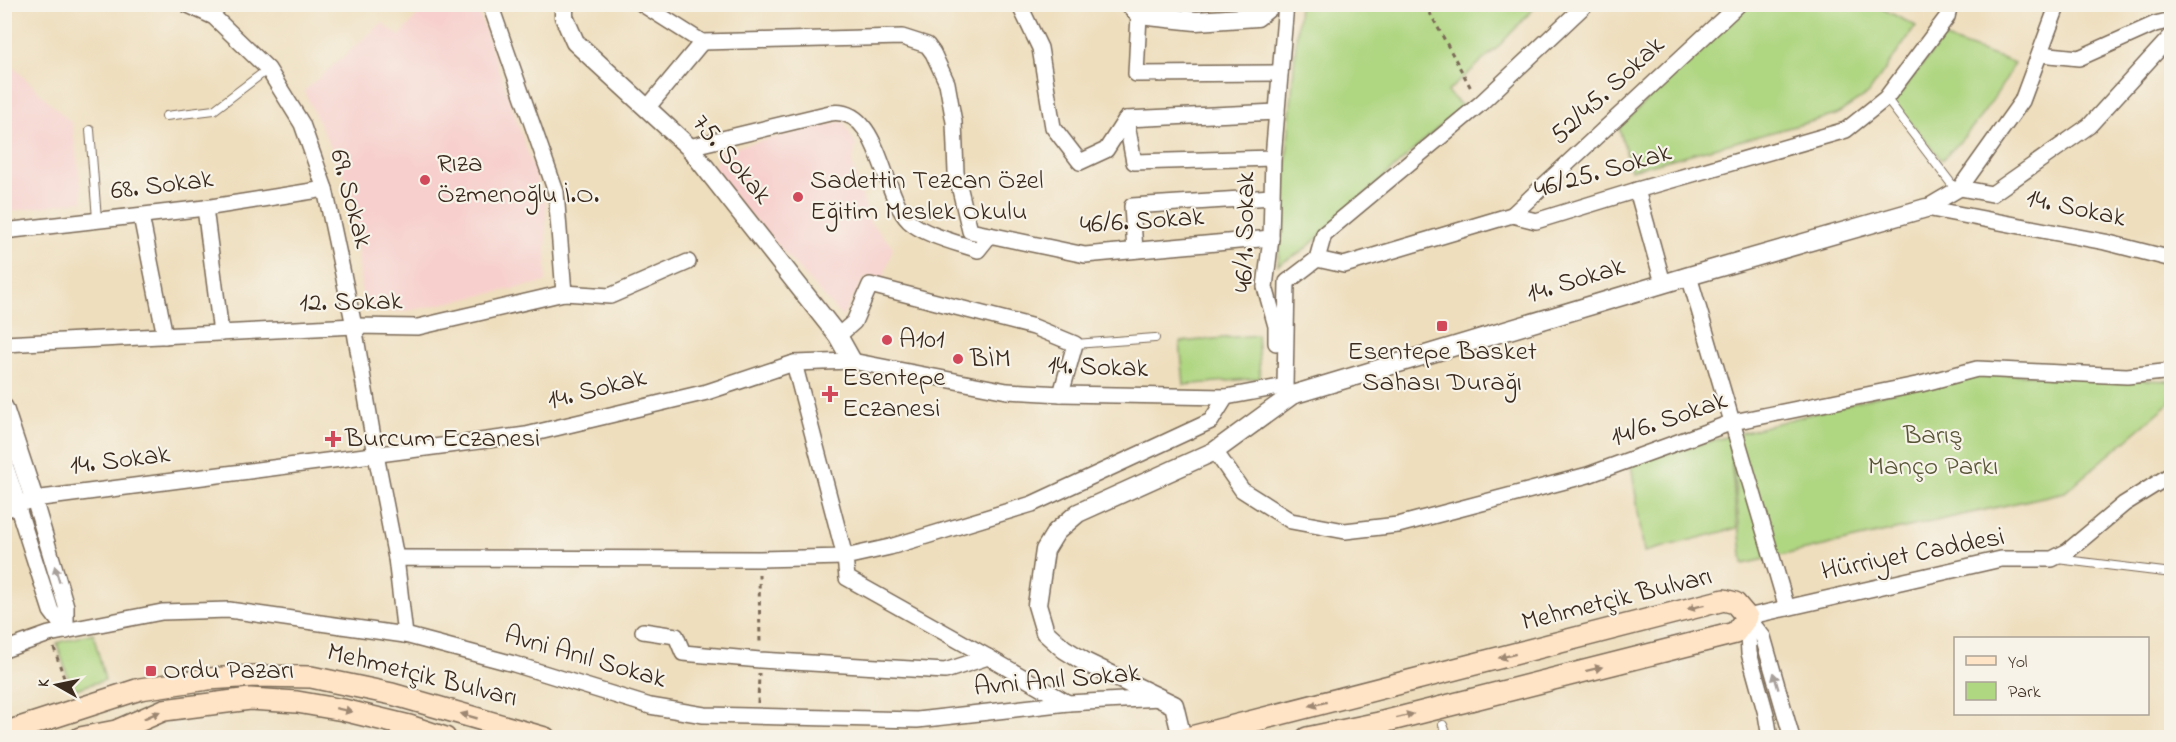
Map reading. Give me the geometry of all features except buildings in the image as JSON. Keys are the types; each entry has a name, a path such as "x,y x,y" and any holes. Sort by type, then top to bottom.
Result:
{"main road":[{"name":"Mehmetçik Bulvarı","path":"1187,738 1724,600 1735,603 1747,617 1735,633 1379,723 1307,738"},
{"name":"Mehmetçik Bulvarı","path":"4,733 140,689 208,679 255,676 311,677 392,694 545,738"},
{"path":"65,712 69,720 102,734 140,689"},
{"name":"Mehmetçik Bulvarı","path":"102,734 164,710 250,699 297,702 343,710 409,726 445,738"}],"street":[{"name":"69. Sokak","path":"186,4 214,16 268,69 302,124 325,189 354,326 396,558 405,635"},
{"path":"490,4 556,192 564,293"},
{"name":"75. Sokak","path":"564,4 564,17 575,42 689,147 838,336 852,361"},
{"path":"642,4 702,42 648,107"},
{"path":"1019,4 1040,48 1053,127 1080,162 1106,150 1126,119"},
{"path":"1134,10 1158,4"},
{"path":"1134,10 1196,21 1257,17 1273,4"},
{"name":"46/1. Sokak","path":"1284,390 1276,326 1265,287 1271,238 1273,158 1286,4"},
{"path":"1182,738 1174,705 1084,662 1064,649 1045,632 1036,605 1045,550 1056,532 1078,513 1215,451 1284,390 1287,282 1317,259 1324,234 1480,104 1586,4"},
{"name":"52/45. Sokak","path":"1512,215 1739,4"},
{"name":"46/25. Sokak","path":"1317,259 1344,265 1512,215 1536,221 1846,130 1886,98 1947,17 1950,4"},
{"path":"1926,208 1958,189 2022,101 2058,4"},
{"path":"1134,10 1136,74 1280,73"},
{"path":"2040,54 2079,58 2155,24 2172,20"},
{"path":"1958,189 1992,194 2089,126 2172,34"},
{"name":"46/6. Sokak","path":"702,42 902,37 927,45 948,82 954,122 956,173 970,231 1085,255 1271,238"},
{"path":"1126,119 1277,112"},
{"path":"689,147 830,113 848,113 858,119 869,135 899,208 909,220 921,229 978,250 990,235"},
{"path":"1126,119 1134,162 1273,158"},
{"name":"68. Sokak","path":"4,231 97,219 141,216 325,189"},
{"path":"1637,190 1663,284"},
{"path":"1135,250 1132,206 1272,197"},
{"path":"205,207 221,333"},
{"name":"14. Sokak","path":"19,505 526,435 707,392 794,363 852,361 1007,391 1061,394 1226,397 1284,390 1926,208 2105,242 2172,259"},
{"path":"141,216 165,336"},
{"name":"12. Sokak","path":"4,344 354,326 418,327 564,293 610,296 688,262"},
{"path":"1689,276 1787,608"},
{"path":"838,336 854,322 870,285 1034,327 1075,344 1061,394"},
{"path":"794,363 845,557 847,578 1068,704"},
{"name":"14/6. Sokak","path":"1215,451 1242,490 1291,521 1345,531 1398,525 1588,475 1733,422 1921,384 1977,369 2127,376 2172,371"},
{"path":"396,558 759,559 845,557 890,547 1032,504 1211,421 1226,397"},
{"path":"4,408 19,505"},
{"path":"4,466 19,505 51,611 66,631"},
{"path":"2052,559 2068,551 2124,504 2172,474"},
{"name":"Hürriyet Caddesi","path":"1747,617 2001,559 2052,559"},
{"name":"Avni Anıl Sokak","path":"4,650 49,634 162,612 229,610 405,635 514,664 650,706 704,715 917,720 1068,704 1160,698"},
{"path":"1747,617 1749,653 1766,714 1770,738"},
{"path":"1747,617 1763,637 1792,738"},
{"path":"643,631 676,636 683,653 760,660 945,671 988,657"}],"lane":[{"path":"166,116 214,110 268,69"},
{"path":"1886,98 1958,189"},
{"path":"90,130 97,219"},
{"path":"1075,344 1155,338"},
{"path":"2052,559 2172,573"},
{"path":"1443,725 1449,738"}],"path":[{"path":"1425,4 1480,104"},
{"path":"49,634 65,712"}],"shaded area":[{"path":"427,4 476,5 546,205 546,282 403,312 363,310 353,194 304,91 382,23 400,36"},
{"path":"4,58 72,124 83,201 5,212"},
{"name":"Sadettin Tezcan Özel Eğitim Meslek Okulu","path":"843,121 856,145 852,163 870,222 893,247 884,277 865,277 842,317 712,172 720,151"}],"green space":[{"path":"1299,5 1537,5 1498,47 1447,92 1462,106 1303,251 1278,265"},
{"path":"1750,5 1875,5 1916,26 1868,94 1836,115 1631,170 1619,128 1675,72"},
{"path":"1943,38 2015,63 1999,90 1964,138 1942,160 1893,102"},
{"path":"1257,335 1260,378 1184,385 1180,342"},
{"name":"Barış Manço Parkı","path":"1977,373 2171,381 2171,402 2065,492 1743,564 1730,436 1921,384"},
{"path":"1729,436 1737,528 1644,552 1631,463"},
{"path":"93,633 105,680 72,690 57,643"}],"place":[{"name":"Rıza Özmenoğlu İ.O.","path":"425,180"},
{"name":"Sadettin Tezcan Özel Eğitim Meslek Okulu","path":"798,197"},
{"name":"Esentepe Basket Sahası Durağı","path":"1442,326"},
{"name":"A101","path":"887,340"},
{"name":"BİM","path":"958,359"},
{"name":"Esentepe Eczanesi","path":"830,394"},
{"name":"Burcum Eczanesi","path":"333,439"},
{"name":"Ordu Pazarı","path":"151,671"}]}
